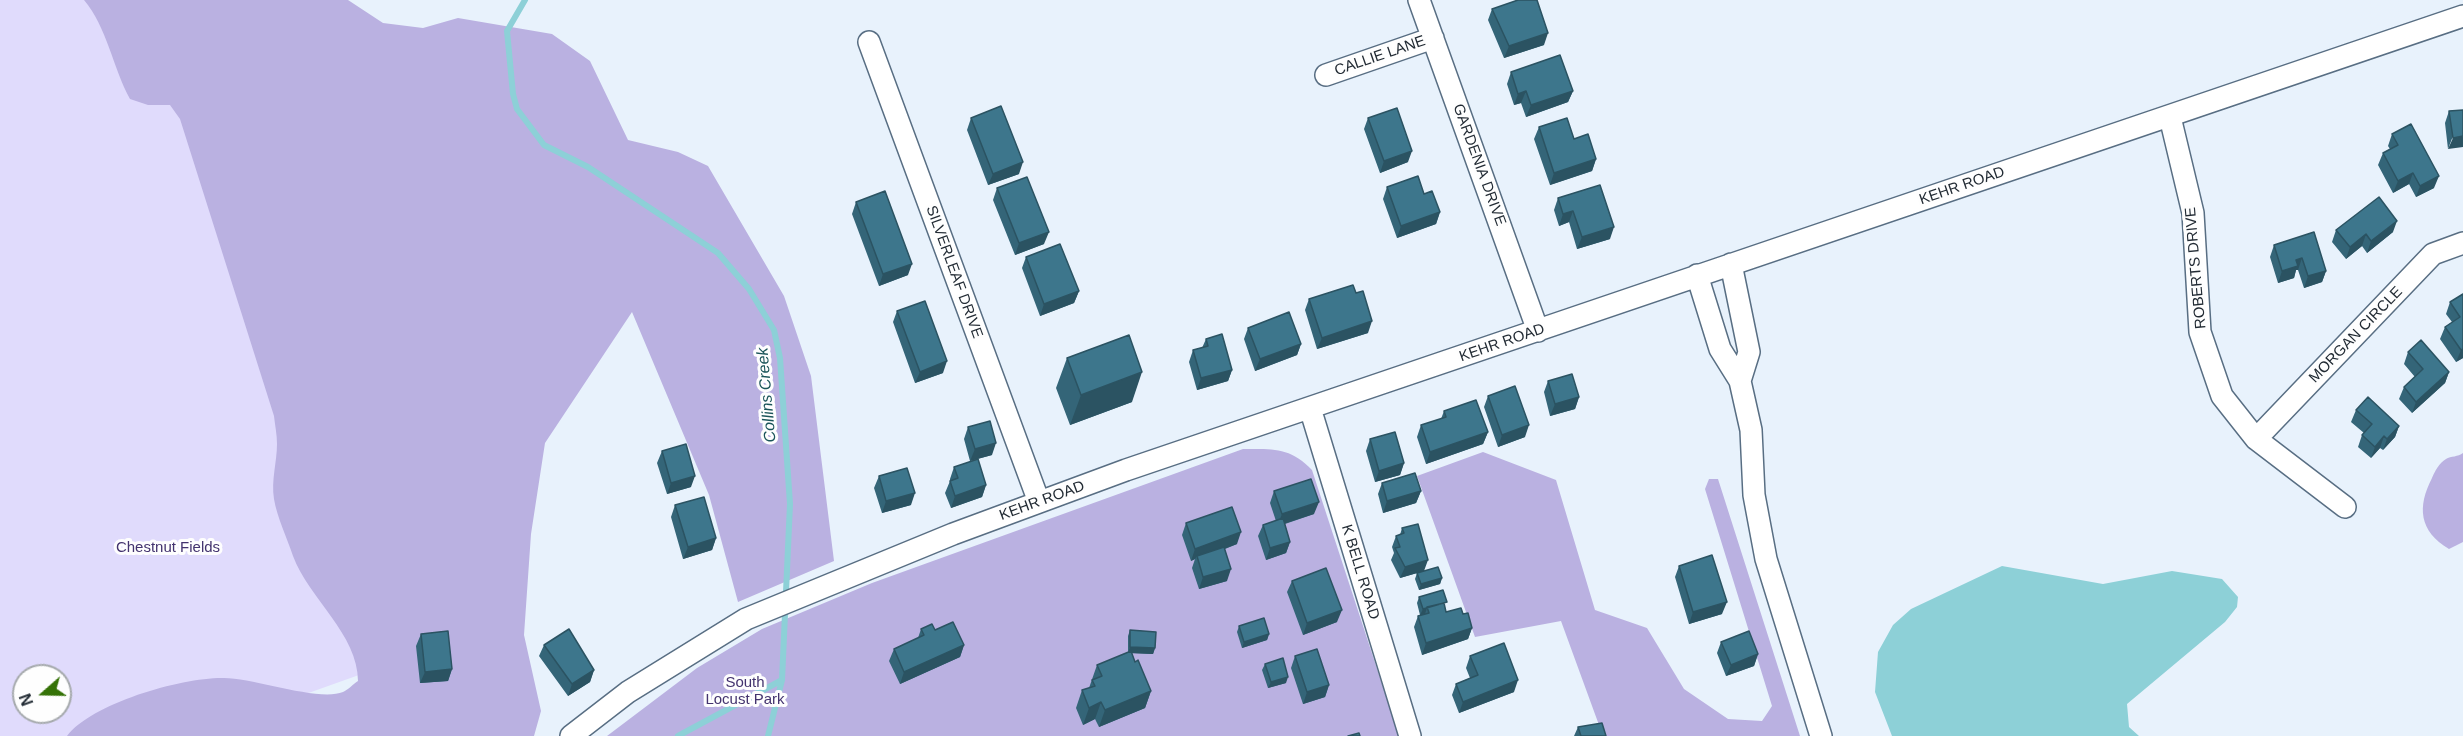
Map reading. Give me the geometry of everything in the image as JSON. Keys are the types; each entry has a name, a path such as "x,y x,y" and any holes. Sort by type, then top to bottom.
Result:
{"street":[{"name":"GARDENIA DRIVE","path":"1419,0 1538,331"},
{"name":"KEHR ROAD","path":"571,736 628,692 746,619 817,588 1039,502 1697,275 2170,117 2463,16"},
{"name":"CALLIE LANE","path":"1326,75 1433,38"},
{"name":"SILVERLEAF DRIVE","path":"869,42 1039,502"},
{"name":"ROBERTS DRIVE","path":"2170,117 2193,213 2200,332 2222,396 2256,439 2345,507"},
{"name":"MORGAN CIRCLE","path":"2256,439 2433,254 2463,243"},
{"path":"1731,264 1749,352 1740,381"},
{"path":"1697,275 1720,349 1740,381 1751,430 1754,495 1766,559 1821,736"},
{"name":"K BELL ROAD","path":"1310,408 1410,736"}],"green space":[{"name":"Chestnut Fields","path":"0,0 153,0 387,665 188,736 0,736"},
{"path":"84,0 348,0 383,23 423,28 458,18 552,34 590,61 628,140 678,152 708,166 784,296 811,376 834,561 738,602 709,495 632,312 545,443 531,534 524,635 541,711 534,736 67,736 79,724 117,703 163,687 186,682 237,679 303,692 332,694 345,691 358,681 356,664 350,648 342,632 300,572 277,513 273,492 277,444 274,416 180,119 170,105 148,105 130,99 98,22"},
{"name":"South Locust Park","path":"1243,449 1288,453 1304,462 1312,470 1399,736 607,736 697,668 762,629 872,583"},
{"path":"1483,452 1556,480 1595,610 1647,628 1684,689 1728,719 1762,721 1772,706 1705,489 1709,479 1718,479 1800,736 1603,736 1561,621 1475,637 1417,476"},
{"path":"2463,453 2463,542 2449,549 2439,542 2426,526 2424,499 2439,465 2446,459"}],"water":[{"path":"2002,566 2103,584 2172,571 2222,579 2238,597 2237,607 2225,622 2127,704 2129,727 2139,736 1892,736 1875,692 1878,652 1893,625 1911,609"}],"building":[{"path":"1518,0 1537,0 1548,33 1509,46 1492,9"},
{"path":"1560,55 1573,91 1531,105 1526,91 1518,94 1511,72"},
{"path":"1001,106 1023,162 993,174 971,118"},
{"path":"1397,108 1412,151 1384,161 1368,118"},
{"path":"2463,110 2463,136 2453,138 2449,111"},
{"path":"1567,118 1574,139 1588,134 1596,159 1554,173 1539,127"},
{"path":"2411,124 2439,176 2420,186 2413,173 2398,181 2383,153 2398,145 2392,134"},
{"path":"1418,176 1424,194 1432,191 1440,212 1401,226 1387,187"},
{"path":"1027,177 1049,232 1019,243 997,188"},
{"path":"1600,185 1614,227 1582,237 1573,211 1563,214 1558,198"},
{"path":"885,191 912,264 883,274 856,202"},
{"path":"2379,197 2397,221 2371,241 2366,234 2350,247 2336,230"},
{"path":"2314,232 2326,271 2308,276 2302,258 2296,260 2298,266 2282,271 2274,245"},
{"path":"1060,244 1079,291 1044,304 1026,257"},
{"path":"1353,285 1356,293 1363,291 1372,321 1322,338 1309,299"},
{"path":"2463,294 2463,349 2461,350 2445,327 2460,317 2450,302"},
{"path":"925,301 947,361 920,372 897,311"},
{"path":"1289,312 1301,344 1260,359 1248,328"},
{"path":"1222,334 1232,370 1201,378 1193,350 1208,346 1206,339"},
{"path":"1129,335 1142,372 1081,395 1067,358"},
{"path":"2421,340 2449,372 2416,402 2404,387 2423,369 2408,352"},
{"path":"1572,374 1579,397 1555,404 1548,381"},
{"path":"1515,386 1529,425 1502,435 1488,396"},
{"path":"2368,397 2399,426 2387,439 2384,436 2375,447 2362,435 2372,424 2356,410"},
{"path":"1476,400 1488,432 1430,452 1421,425 1446,417 1444,411"},
{"path":"990,421 996,443 975,449 968,427"},
{"path":"1395,432 1404,463 1379,471 1370,439"},
{"path":"686,444 695,476 671,483 662,451"},
{"path":"978,459 986,485 955,496 950,481 958,478 954,467"},
{"path":"907,468 915,493 886,501 879,476"},
{"path":"1415,473 1421,491 1387,501 1382,483"},
{"path":"1311,479 1319,502 1282,514 1274,491"},
{"path":"704,497 716,538 688,547 675,505"},
{"path":"1232,507 1241,532 1195,549 1186,523"},
{"path":"1283,518 1290,542 1270,548 1263,525"},
{"path":"1418,524 1428,560 1405,567 1395,548 1400,547 1396,536 1404,533 1402,528"},
{"path":"1224,547 1231,569 1203,577 1197,556"},
{"path":"1712,555 1727,602 1693,612 1679,566"},
{"path":"1438,567 1442,578 1421,584 1417,573"},
{"path":"1326,568 1342,610 1307,623 1292,581"},
{"path":"1443,590 1447,602 1423,609 1419,597"},
{"path":"1444,603 1446,612 1461,608 1463,614 1468,613 1472,628 1426,643 1418,616 1429,613 1427,607"},
{"path":"1264,618 1269,634 1244,642 1239,626"},
{"path":"953,622 964,645 904,672 894,649 924,635 921,629 932,624 935,630"},
{"path":"569,629 594,670 572,684 544,645"},
{"path":"1130,630 1156,632 1155,648 1130,647"},
{"path":"448,631 452,669 425,672 421,634"},
{"path":"1749,631 1758,654 1731,665 1721,642"},
{"path":"1504,643 1518,680 1463,702 1456,684 1478,675 1470,656"},
{"path":"1317,649 1329,685 1307,692 1295,656"},
{"path":"1131,651 1135,662 1138,660 1151,691 1105,710 1101,702 1089,708 1082,690 1095,686 1092,680 1102,676 1097,665"},
{"path":"1283,658 1288,677 1271,682 1265,664"},
{"path":"1602,723 1606,736 1581,736 1578,727"}],"waterway":[{"name":"Collins Creek","path":"525,0 507,31 513,94 517,109 544,145 588,167 718,253 749,289 774,330 780,358 790,504 782,680 768,736"},
{"path":"678,736 782,680"}]}
